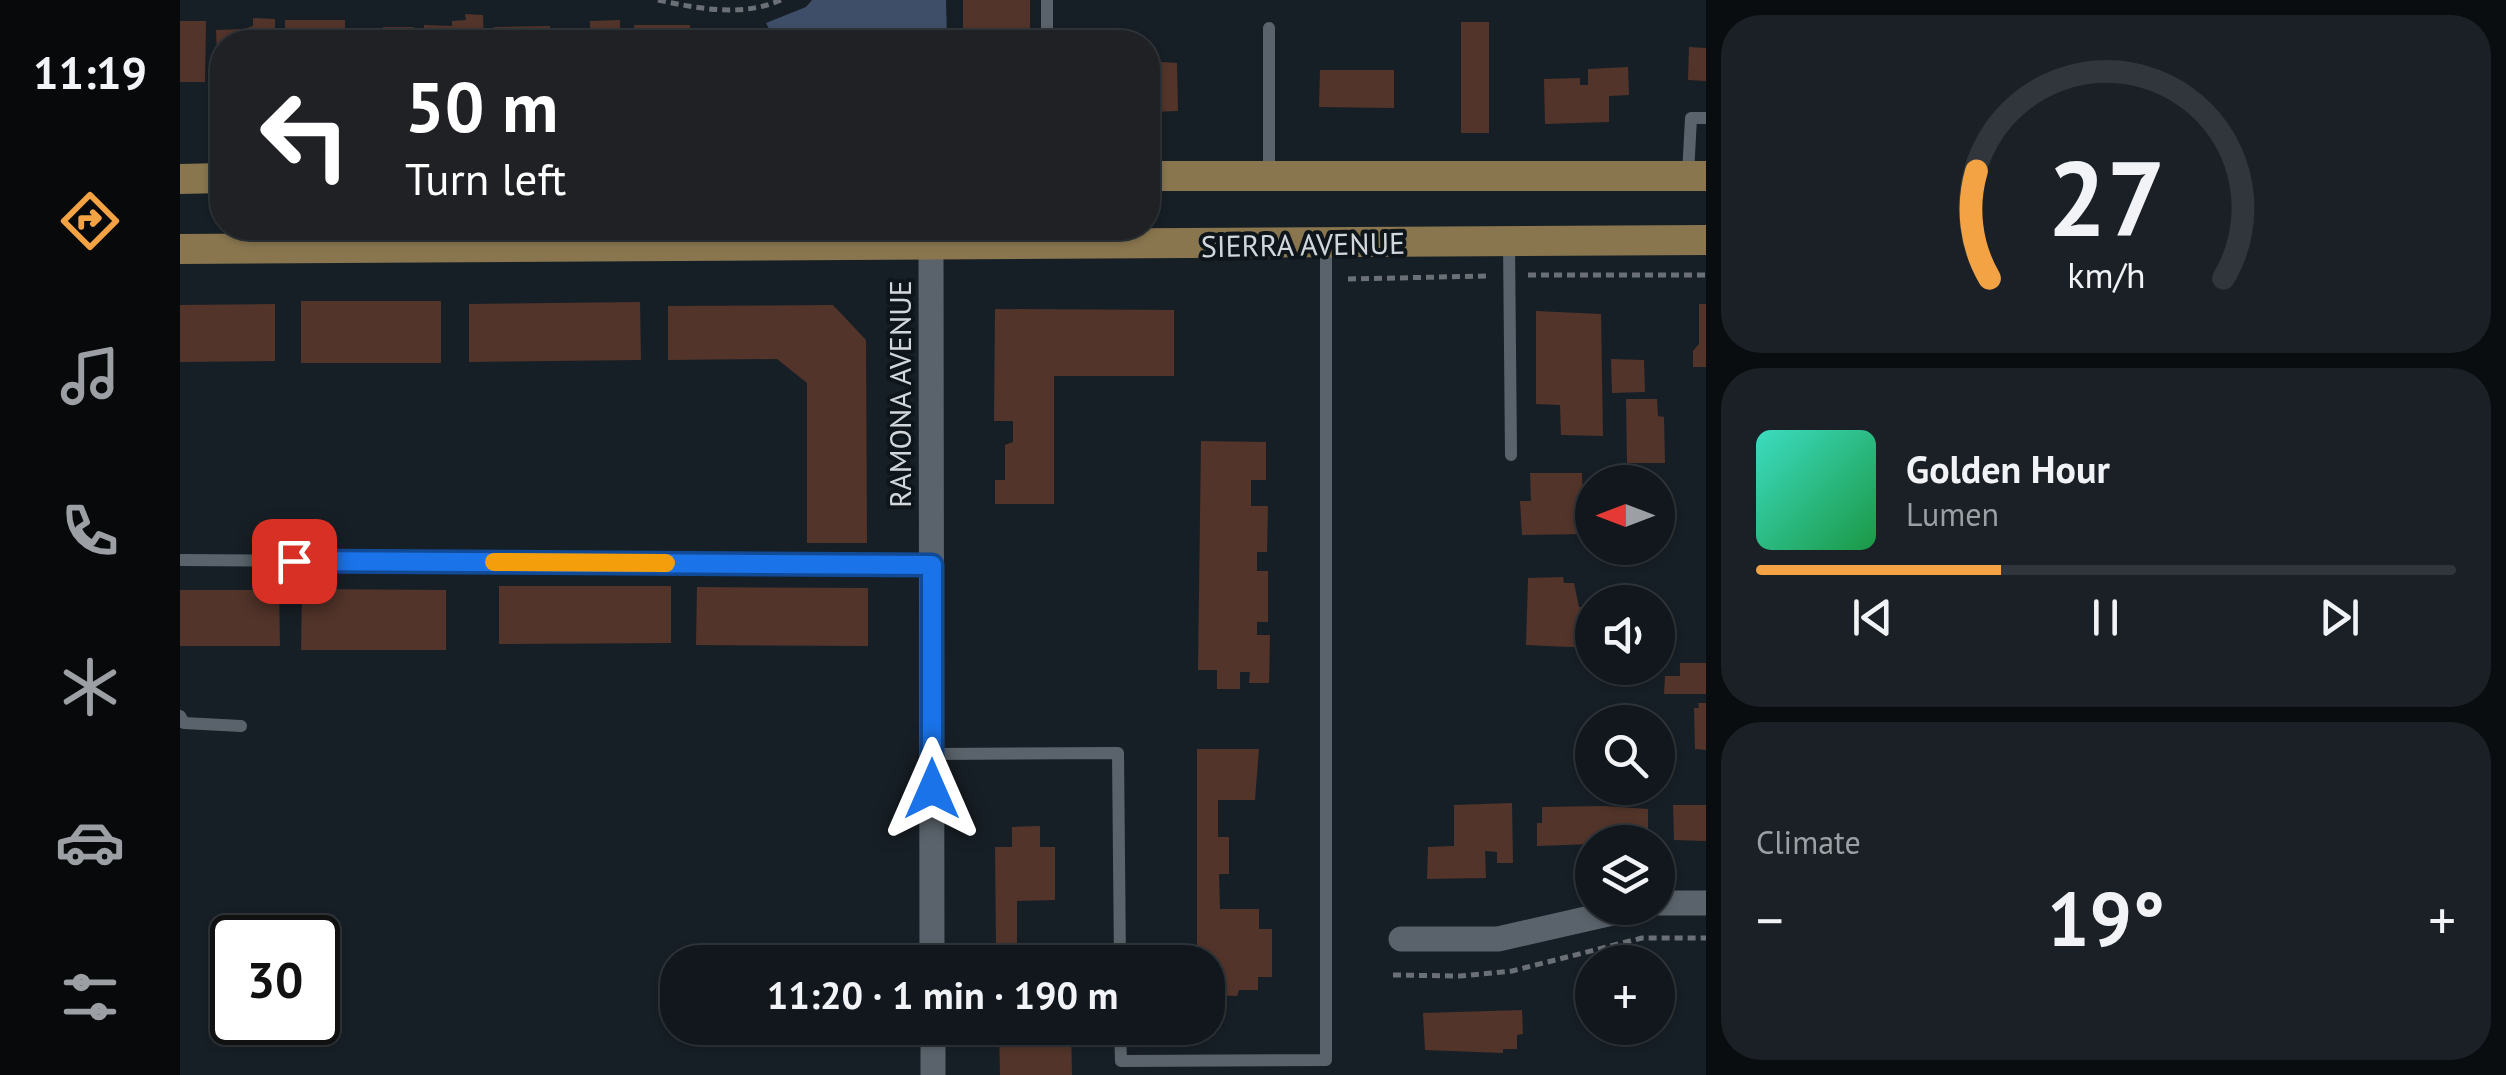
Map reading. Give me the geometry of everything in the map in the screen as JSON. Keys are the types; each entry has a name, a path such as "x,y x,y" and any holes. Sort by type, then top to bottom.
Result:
{"main road":[{"path":"1160,176 1697,176"},
{"path":"180,179 210,178"},
{"name":"SIERRA AVENUE","path":"180,248 1326,245 1706,240"}],"street":[{"name":"RAMONA AVENUE","path":"931,245 932,945"},
{"path":"1675,903 1706,903"},
{"path":"1401,938 1498,939 1575,921"},
{"path":"932,1045 933,1075"}],"lane":[{"path":"1047,0 1048,30"},
{"path":"1269,28 1269,176"},
{"path":"1697,176 1690,118 1706,118"},
{"path":"1509,240 1511,454"},
{"path":"1121,1045 1121,1061 1326,1060 1326,245"},
{"path":"180,560 932,565"},
{"path":"180,716 184,723 242,726"},
{"path":"932,754 1118,753 1120,945"}],"path":[{"path":"658,0 695,8 756,11 781,0"},
{"path":"1393,975 1460,976 1512,971 1642,938 1706,938"}],"water":[{"path":"812,0 946,0 947,30 770,30 766,23 806,7"}],"building":[{"path":"963,0 1030,0 1030,30 963,30"},
{"path":"465,14 483,15 484,30 424,30 424,25 452,26 452,21 466,20"},
{"path":"253,18 275,19 275,30 216,30 244,29 253,26"},
{"path":"285,20 345,20 345,30 285,30"},
{"path":"620,20 620,30 562,30 590,29 590,21"},
{"path":"180,21 206,21 205,82 180,82"},
{"path":"1461,22 1489,22 1489,133 1461,133"},
{"path":"634,25 690,25 690,30 634,30"},
{"path":"550,26 550,30 494,30"},
{"path":"383,27 414,27 414,30"},
{"path":"1689,47 1706,48 1706,81 1688,80"},
{"path":"1160,62 1177,63 1178,111 1160,112"},
{"path":"1628,67 1629,95 1609,96 1609,122 1545,124 1544,79 1580,78 1580,85 1588,85 1588,69"},
{"path":"1320,70 1394,70 1394,108 1319,107"},
{"path":"301,301 441,301 441,363 301,363"},
{"path":"640,302 641,360 469,362 469,304"},
{"path":"275,304 275,361 180,362 180,305"},
{"path":"1699,304 1706,304 1706,367 1693,367 1693,351 1699,344"},
{"path":"833,305 866,340 867,543 807,543 807,383 777,359 668,360 668,306"},
{"path":"995,309 1174,310 1174,376 1054,376 1054,504 995,504 995,480 1005,480 1005,445 1013,442 1013,421 994,421"},
{"path":"1536,311 1601,314 1603,436 1561,435 1560,405 1536,404"},
{"path":"1611,359 1644,360 1645,392 1612,393"},
{"path":"1626,399 1657,399 1658,416 1664,417 1665,463 1627,463"},
{"path":"1201,441 1266,442 1266,480 1251,480 1251,506 1268,506 1267,552 1257,552 1257,571 1268,571 1268,622 1257,622 1257,635 1270,635 1269,683 1249,683 1250,672 1240,672 1240,689 1217,689 1217,670 1198,670"},
{"path":"1530,473 1575,473 1575,534 1522,535 1520,501 1531,501"},
{"path":"1563,577 1564,583 1574,583 1575,647 1526,645 1528,578"},
{"path":"499,586 671,586 671,643 499,644"},
{"path":"697,587 868,588 868,646 696,645"},
{"path":"302,589 446,590 446,650 301,650"},
{"path":"180,590 279,590 280,646 180,646"},
{"path":"1680,663 1706,663 1706,694 1664,694 1664,685 1675,685 1675,676 1680,676"},
{"path":"1698,703 1706,703 1706,750 1695,749 1694,708 1699,708"},
{"path":"1197,749 1259,749 1255,800 1218,800 1218,837 1229,837 1229,874 1219,874 1220,909 1259,909 1259,929 1272,929 1272,977 1258,977 1258,990 1239,990 1237,996 1225,995 1225,945 1197,945"},
{"path":"1512,803 1513,863 1497,863 1497,852 1485,851 1486,878 1427,879 1428,847 1454,846 1454,805"},
{"path":"1673,805 1706,805 1706,841 1675,840"},
{"path":"1542,807 1648,809 1648,825 1575,825 1575,845 1537,846"},
{"path":"1040,826 1040,847 1055,847 1055,900 1017,901 1017,945 996,945 995,847 1012,847 1012,827"},
{"path":"1522,1010 1523,1034 1517,1035 1517,1049 1503,1049 1503,1053 1425,1050 1423,1013"},
{"path":"999,1045 1071,1045 1072,1075 1000,1075"}],"slow traffic":[{"path":"494,562 666,563"}],"route":[{"path":"294,561 932,565 932,789"}]}
